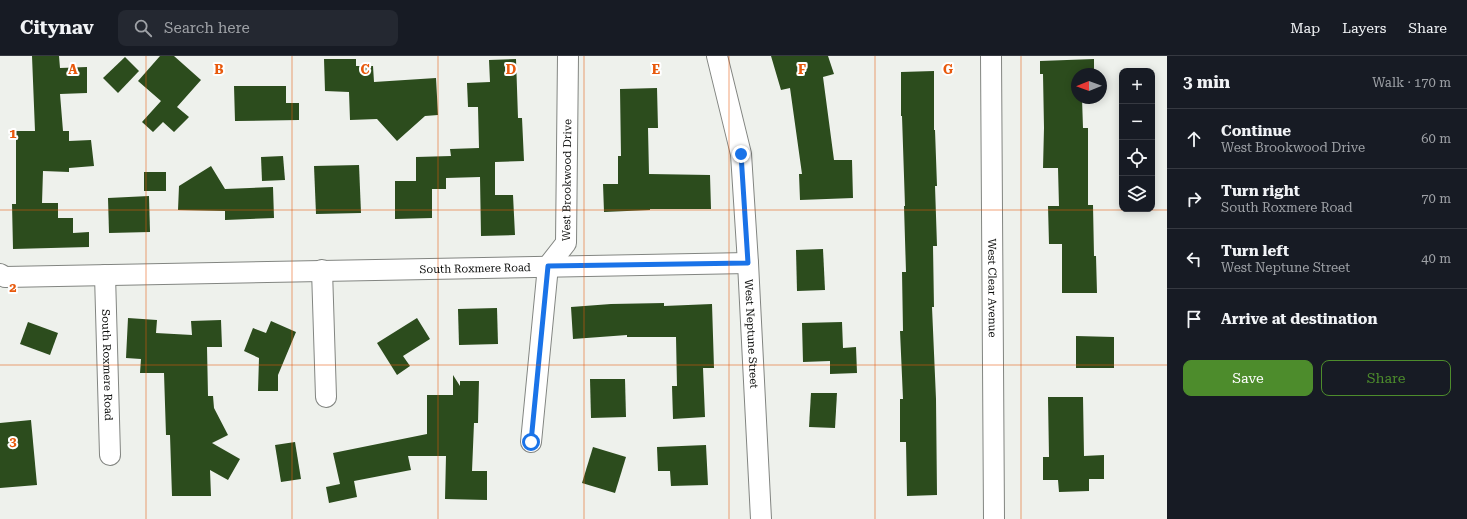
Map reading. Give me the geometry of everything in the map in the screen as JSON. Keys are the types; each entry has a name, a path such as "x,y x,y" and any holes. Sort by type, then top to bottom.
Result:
{"street":[{"name":"West Brookwood Drive","path":"548,266 566,243 568,56"},
{"name":"West Neptune Street","path":"717,56 741,154 761,519"},
{"name":"West Clear Avenue","path":"992,56 994,519"},
{"name":"South Roxmere Road","path":"0,274 5,277 748,263"},
{"path":"531,442 548,266"},
{"path":"322,270 326,397"},
{"name":"South Roxmere Road","path":"106,275 110,455"}],"building":[{"path":"32,56 59,56 60,68 87,67 87,93 60,94 63,131 69,131 69,141 91,140 94,166 69,168 69,172 43,171 42,203 58,203 58,218 73,218 73,233 89,232 89,247 13,249 12,204 16,204 16,131 35,131"},
{"path":"160,56 174,56 201,80 177,107 189,117 174,132 163,122 153,132 142,122 161,101 138,81"},
{"path":"771,56 828,56 834,74 823,77 834,160 852,160 853,198 800,200 799,174 802,174 790,88 781,90"},
{"path":"125,57 139,71 118,93 103,78"},
{"path":"324,59 356,59 356,66 373,66 374,82 436,78 438,115 425,116 397,141 377,119 350,120 349,92 325,91"},
{"path":"516,59 518,118 522,118 524,161 495,162 495,195 513,195 515,235 481,236 480,177 446,178 446,189 432,189 432,218 395,219 395,181 416,181 416,157 451,156 450,149 479,148 478,107 468,107 467,83 490,82 489,60"},
{"path":"1094,59 1094,68 1071,68 1071,104 1082,104 1083,128 1088,128 1088,205 1093,205 1094,256 1096,256 1097,293 1062,293 1062,244 1049,244 1048,206 1059,206 1058,168 1043,168 1043,74 1040,74 1040,61"},
{"path":"934,71 937,246 933,246 934,307 932,307 936,399 937,495 907,496 906,442 900,442 900,399 903,399 900,331 903,331 902,272 906,272 901,72"},
{"path":"234,86 286,86 286,103 299,103 299,120 235,121"},
{"path":"657,88 658,128 648,128 649,174 710,175 711,209 650,209 604,212 603,184 618,184 618,156 621,156 620,89"},
{"path":"283,156 285,180 262,181 261,157"},
{"path":"359,165 361,213 316,214 314,166"},
{"path":"211,166 225,189 273,187 274,218 225,220 225,211 178,210 179,186"},
{"path":"144,172 166,172 166,191 144,191"},
{"path":"149,196 150,232 109,233 108,198"},
{"path":"823,249 825,290 797,291 796,250"},
{"path":"664,303 664,306 712,304 714,368 703,368 705,417 673,419 672,386 677,386 676,337 627,337 627,335 573,339 571,307 611,304"},
{"path":"497,308 498,344 459,345 458,309"},
{"path":"128,318 157,320 156,333 192,335 191,321 221,320 222,347 207,347 208,396 213,396 214,408 228,435 212,443 240,459 228,480 210,470 211,496 172,496 170,435 166,435 164,373 140,373 141,359 126,358"},
{"path":"417,318 430,339 403,356 410,366 397,375 377,343"},
{"path":"271,321 296,332 278,375 278,391 258,391 259,358 244,351 253,328 266,333"},
{"path":"28,322 58,333 50,355 20,344"},
{"path":"842,322 843,348 856,347 857,373 830,374 830,361 803,362 802,323"},
{"path":"1076,336 1114,337 1114,368 1076,368"},
{"path":"453,375 460,386 460,381 479,381 478,423 474,423 472,471 487,471 487,500 445,499 446,456 408,456 411,470 354,481 357,497 329,503 326,487 340,484 333,453 427,434 427,395 453,395"},
{"path":"590,379 625,379 626,417 591,418"},
{"path":"811,393 837,393 835,428 809,427"},
{"path":"1048,397 1083,397 1084,456 1104,455 1104,479 1089,479 1089,491 1059,492 1058,480 1043,480 1043,457 1049,457"},
{"path":"31,420 37,485 0,488 0,423"},
{"path":"295,442 301,479 281,482 275,445"},
{"path":"706,445 708,485 671,486 670,471 658,471 657,447"},
{"path":"593,447 626,457 615,493 582,483"}],"route":[{"path":"531,442 548,266 748,263 741,154"}]}
